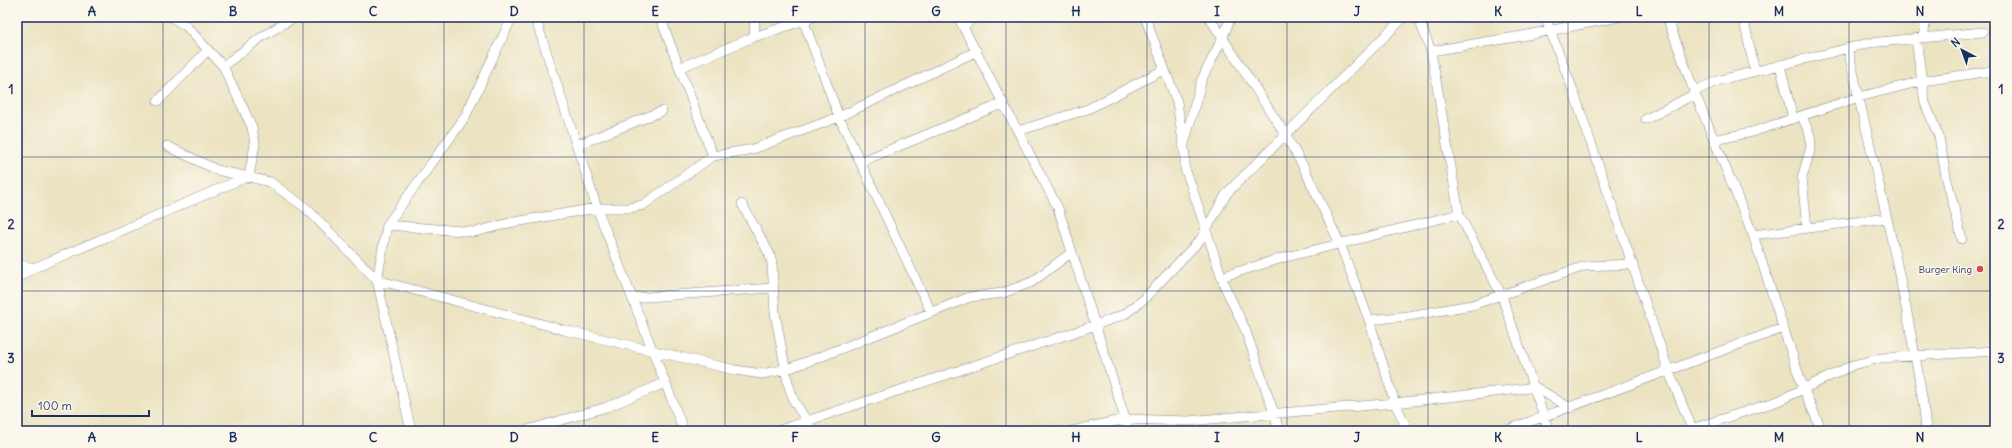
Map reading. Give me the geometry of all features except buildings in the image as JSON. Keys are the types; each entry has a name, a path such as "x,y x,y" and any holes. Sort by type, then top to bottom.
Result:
{"street":[{"path":"171,17 185,25 223,66 252,127 255,144 249,176"},
{"path":"223,66 263,36 295,17"},
{"path":"411,431 378,280 387,226 465,117 512,17"},
{"path":"535,17 598,208 684,431"},
{"path":"660,17 713,156"},
{"path":"754,37 755,17"},
{"path":"679,68 754,37 804,22 814,17"},
{"path":"958,17 964,25 1058,208 1130,431"},
{"path":"964,25 975,17"},
{"path":"1144,17 1163,70 1177,102 1184,148 1184,169 1190,182 1221,277 1245,329 1279,431"},
{"path":"1209,17 1285,134 1303,166 1340,244 1369,320 1395,403 1408,431"},
{"path":"1184,148 1202,79 1231,17"},
{"path":"776,431 1096,325 1125,314 1143,300 1200,240 1227,193 1404,17"},
{"path":"1418,17 1431,52 1459,214 1501,294 1549,431"},
{"path":"1544,17 1574,93 1690,430 1778,401 1852,365 1881,358 1995,351"},
{"path":"1431,52 1619,17"},
{"path":"1667,17 1695,92 1753,235 1803,388 1822,431"},
{"path":"1743,17 1755,71"},
{"path":"1926,17 1920,38 1922,81 1925,103 1939,137 1946,176 1962,239"},
{"path":"804,22 839,117 931,312"},
{"path":"1646,119 1720,80 1869,43 1983,32"},
{"path":"1848,48 1886,218 1893,241 1922,392 1926,431"},
{"path":"158,101 208,50"},
{"path":"387,226 475,232 509,224 598,208 628,208 643,205 713,156 753,149 839,117 977,51"},
{"path":"1780,65 1797,118 1810,136 1811,147 1802,178 1807,228"},
{"path":"1018,131 1088,109 1163,70"},
{"path":"1714,140 1752,132 1858,97 1922,81 1992,71"},
{"path":"860,162 1004,103"},
{"path":"577,145 662,111"},
{"path":"166,146 218,170 270,182 306,208 378,280 564,330 735,370 762,374 786,369 820,357 931,312 970,298 1003,292 1032,282 1072,252"},
{"path":"17,278 34,268 249,176"},
{"path":"742,204 770,255 774,313 788,383 794,401 813,431"},
{"path":"1221,277 1282,258 1340,244 1419,222 1459,214"},
{"path":"1753,235 1886,218"},
{"path":"17,264 34,268"},
{"path":"1369,320 1408,316 1472,305 1585,266 1633,264"},
{"path":"632,298 773,288"},
{"path":"1505,431 1669,372 1783,328"},
{"path":"524,431 607,406 665,382"},
{"path":"1072,431 1125,419 1188,421 1395,403 1529,388 1532,385"},
{"path":"1532,385 1570,408"}],"place":[{"name":"Burger King","path":"1980,269"}]}
